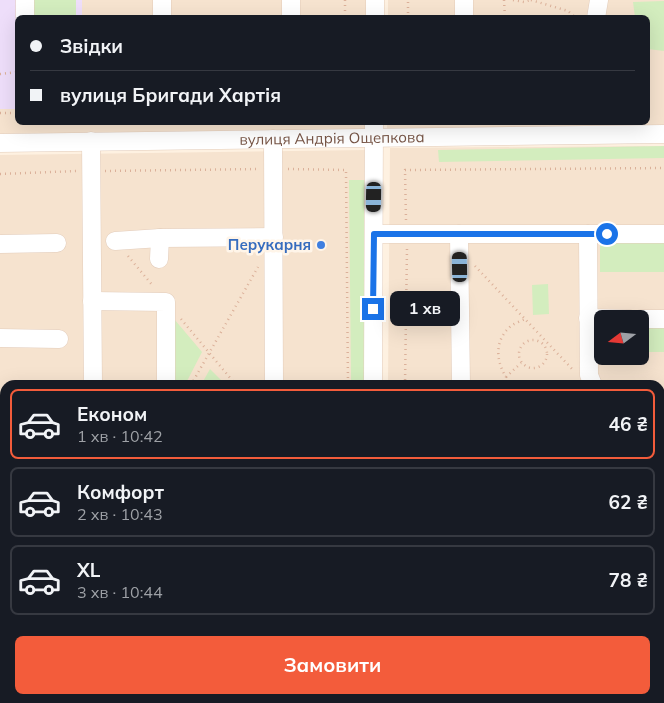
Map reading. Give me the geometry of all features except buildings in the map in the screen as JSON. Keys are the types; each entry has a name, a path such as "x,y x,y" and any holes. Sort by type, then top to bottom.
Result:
{"street":[{"path":"25,0 25,15"},
{"path":"162,0 162,15"},
{"path":"291,15 292,0"},
{"path":"375,0 375,15"},
{"path":"464,0 464,15"},
{"path":"596,15 599,0"},
{"path":"373,380 374,130"},
{"name":"вулиця Андрія Ощепкова","path":"0,143 274,139 374,130 664,134"},
{"path":"274,139 274,380"},
{"path":"91,141 93,380"},
{"path":"374,234 407,234 459,242 588,234 664,234"},
{"path":"587,380 589,375 588,234"},
{"path":"115,241 160,238 274,237"},
{"path":"159,259 160,238"},
{"path":"459,242 461,380"},
{"path":"0,244 57,243"},
{"path":"92,301 166,302 166,380"},
{"path":"588,318 594,318"},
{"path":"649,319 664,319"},
{"path":"0,338 59,339"}],"path":[{"path":"345,0 345,15"},
{"path":"408,0 408,15"},
{"path":"504,0 505,15"},
{"path":"513,0 524,2 531,0 568,11 573,15"},
{"path":"0,74 15,72"},
{"path":"0,113 15,113"},
{"path":"405,380 407,234 405,170 664,168"},
{"path":"0,174 91,171 346,170 348,380"},
{"path":"459,242 545,343 586,380"},
{"path":"194,380 260,262"},
{"path":"506,377 499,365 499,345 502,336 511,326 525,319"},
{"path":"532,339 545,343 548,353 545,363 532,368 527,367 522,362 519,351 524,343 532,339"},
{"path":"503,380 522,362"}],"shaded area":[{"path":"0,0 370,0 370,15 15,15 15,125 369,125 369,130 0,139"},
{"path":"0,0 82,0 82,15 15,15 15,109 0,109"},
{"path":"388,0 664,0 664,128 387,132 387,125 650,125 650,15 388,15"},
{"path":"664,146 664,380 388,380 390,148"},
{"path":"367,150 366,380 0,380 0,155"}],"green space":[{"path":"33,0 76,0 76,15 34,15"},
{"path":"664,1 664,51 650,49 650,15 635,15 633,2"},
{"path":"664,146 664,158 439,162 438,150"},
{"path":"349,180 365,180 368,380 351,380"},
{"path":"600,238 664,239 664,272 600,272"},
{"path":"548,284 549,314 533,315 532,285"},
{"path":"169,313 202,352 188,380 169,380"},
{"path":"649,326 664,326 664,352 649,352"},
{"path":"210,369 221,380 204,380"}],"place":[{"name":"Перукарня","path":"321,245"}],"route":[{"path":"373,309 374,234 607,234"}]}
